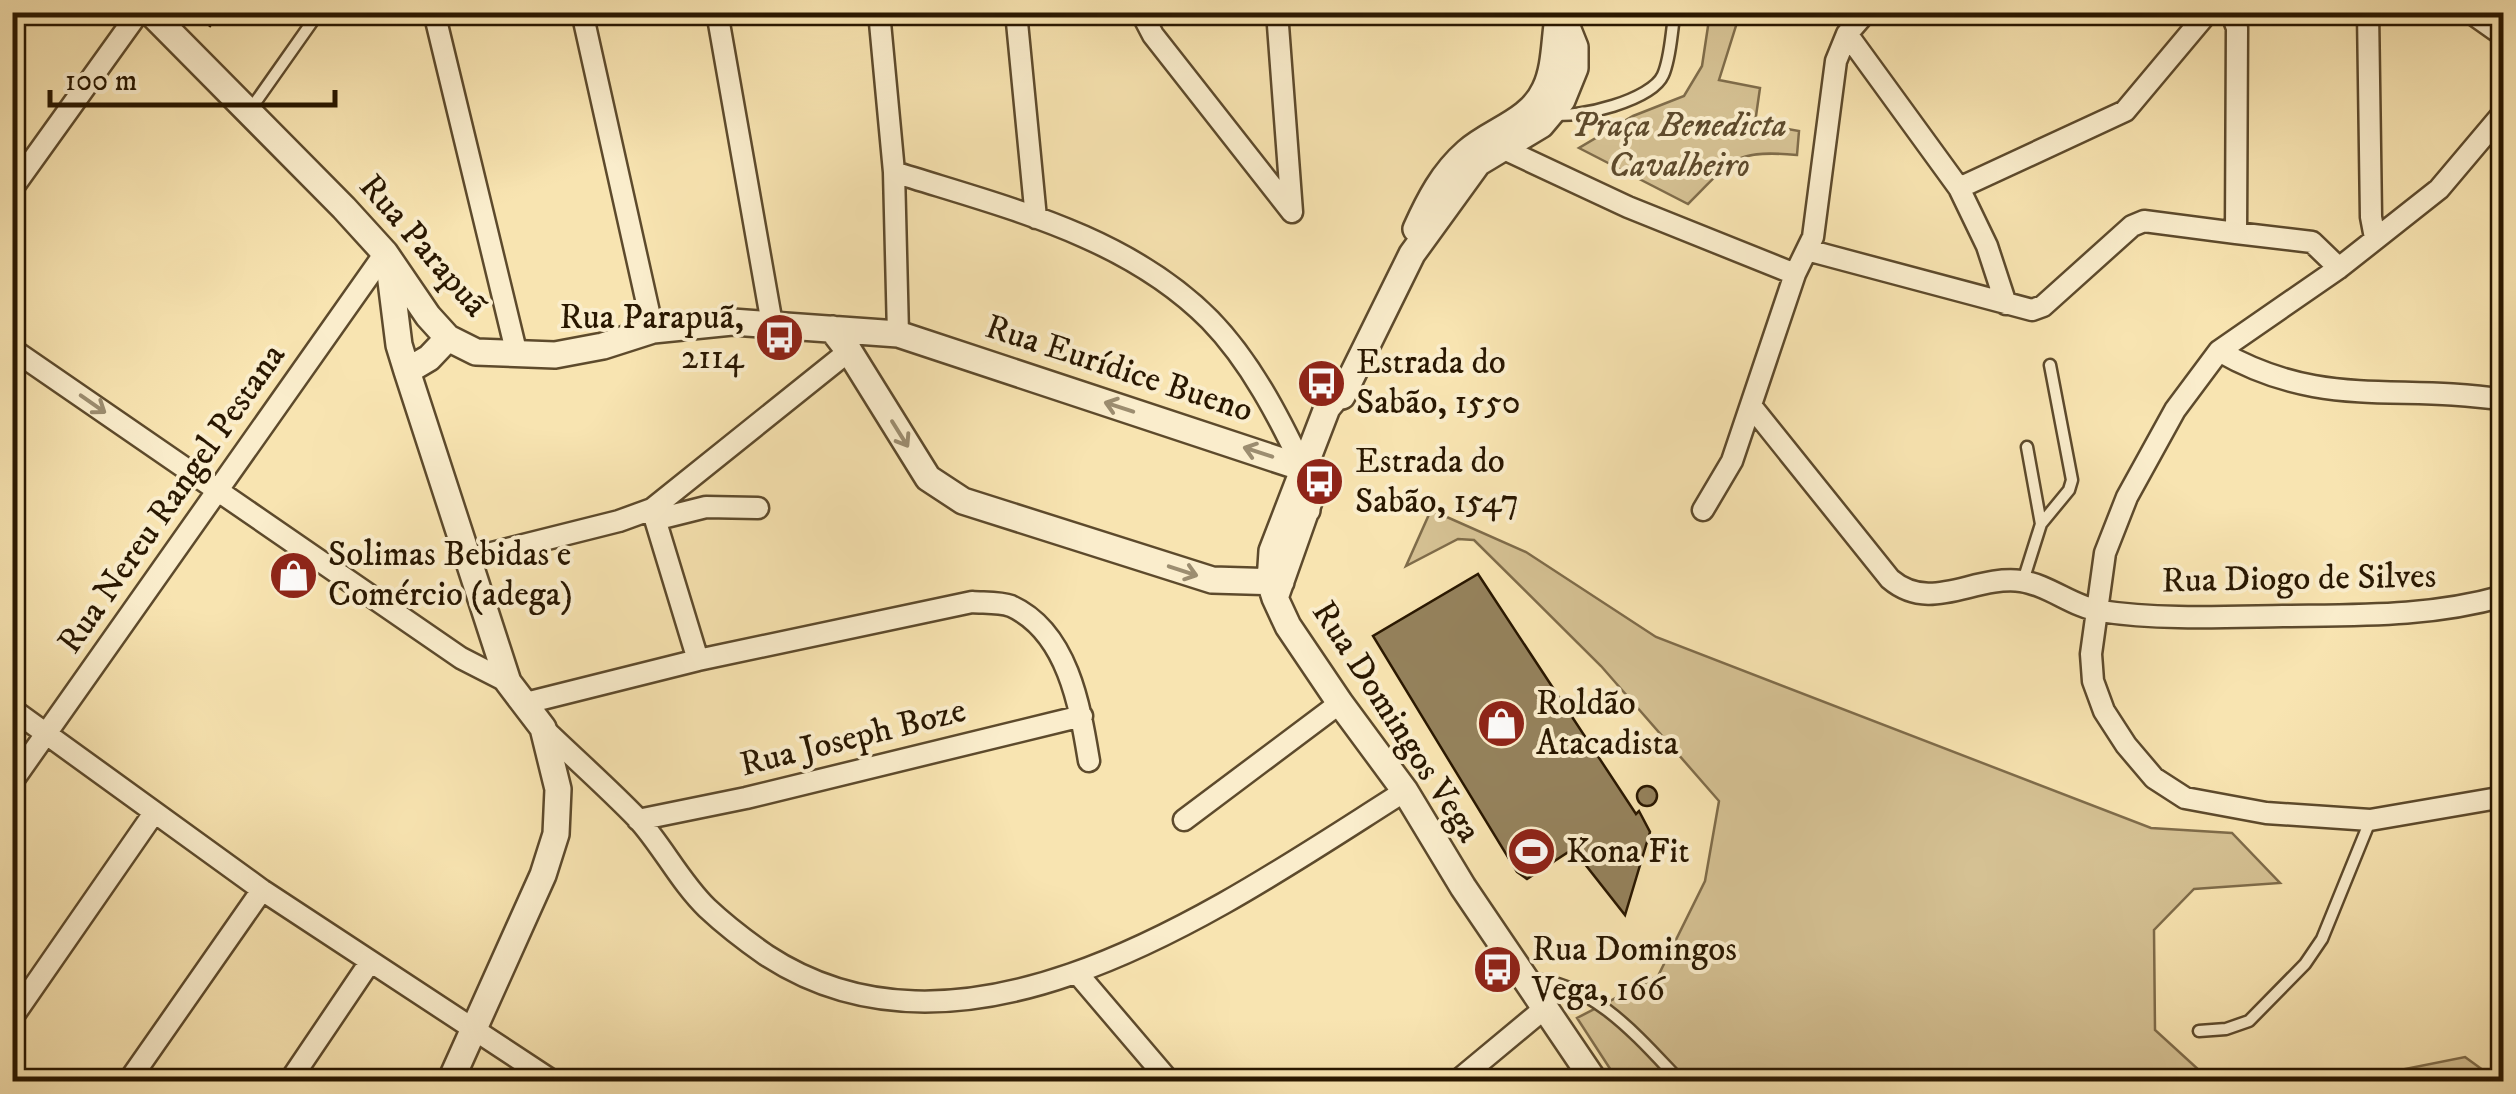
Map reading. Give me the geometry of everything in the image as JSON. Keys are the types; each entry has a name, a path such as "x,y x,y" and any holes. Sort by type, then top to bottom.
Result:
{"street":[{"path":"12,188 139,12"},
{"name":"Rua Parapuã","path":"150,12 250,110 387,258 448,338 476,352 571,352 653,330 732,322 832,329"},
{"path":"434,12 518,355"},
{"path":"582,12 653,330"},
{"path":"718,12 772,324"},
{"path":"879,12 906,336"},
{"path":"1016,12 1036,218"},
{"path":"1141,12 1153,36 1292,212 1277,12"},
{"path":"1275,588 1307,510 1347,384 1412,254 1478,163 1541,125 1570,86 1575,47 1560,12"},
{"path":"1412,254 1416,230 1436,186 1468,151 1511,126 1538,102 1551,72 1560,12"},
{"path":"1702,510 1732,461 1795,274 1816,224 1836,61 1847,34 1866,12"},
{"path":"1959,188 2125,110 2208,12"},
{"path":"2231,12 2237,28 2236,232"},
{"path":"2368,12 2374,238"},
{"path":"2470,12 2504,36"},
{"path":"1847,34 1959,188 1987,246 2006,304"},
{"path":"2501,123 2439,189 2339,268 2219,351 2175,410 2127,498 2106,553 2091,654 2092,681 2104,711 2126,746 2154,778 2186,798 2266,813 2370,820 2504,797"},
{"path":"1478,145 1504,149 1580,186 1795,274"},
{"path":"894,172 1036,218 1136,260 1168,282 1211,321 1282,424 1308,481 1307,510"},
{"path":"1807,250 2032,310 2043,306 2132,226 2144,222 2312,242 2339,268"},
{"path":"387,258 398,345 508,682"},
{"name":"Rua Nereu Rangel Pestana","path":"12,782 387,258"},
{"path":"832,329 928,478 943,491 963,501 1212,580 1275,588"},
{"name":"Rua Eurídice Bueno","path":"832,329 906,336 1303,468"},
{"name":"Rua Eurídice Bueno","path":"849,352 875,340 906,336"},
{"path":"407,371 429,358 448,338"},
{"path":"12,349 461,658 508,682 543,728 638,820 705,906 763,953 806,979 876,999 942,1000 1003,994 1078,973 1254,887 1405,791"},
{"path":"2219,351 2253,371 2321,390 2504,400"},
{"path":"655,514 849,352"},
{"path":"1275,588 1272,551 1327,408 1347,384"},
{"path":"1752,407 1890,579 1905,592 1934,595 1975,584 2023,582"},
{"path":"468,559 655,514 706,507 758,508"},
{"path":"655,514 698,660"},
{"name":"Rua Diogo de Silves","path":"2023,582 2095,610 2169,617 2395,614 2458,609 2504,596"},
{"name":"Rua Domingos Vega","path":"1275,588 1288,626 1405,791 1462,887 1595,1082"},
{"path":"526,702 698,660 972,602 1008,605 1034,622 1064,661 1082,716 1090,762"},
{"path":"1184,820 1340,703"},
{"path":"12,709 262,890 554,1082"},
{"name":"Rua Joseph Boze","path":"638,820 746,798 1082,716"},
{"path":"450,1082 543,875 556,834 558,788 543,728"},
{"path":"12,1018 154,813"},
{"path":"128,1082 262,890"},
{"path":"289,1082 370,962"},
{"path":"1078,973 1170,1082"},
{"path":"1456,1082 1545,1008"}],"lane":[{"path":"250,110 319,12"},
{"path":"1552,113 1566,116 1611,106 1654,86 1664,74 1675,12"},
{"path":"2023,582 2041,524 2070,490 2072,480 2050,366"},
{"path":"2027,447 2041,524"},
{"path":"2199,1031 2226,1029 2249,1021 2305,964 2322,939 2370,820"},
{"path":"1525,978 1556,980 1595,999 1681,1082"}],"green space":[{"name":"Praça Benedicta Cavalheiro","path":"1710,13 1740,13 1719,80 1760,88 1755,123 1799,131 1797,155 1758,154 1734,161 1688,204 1579,148 1633,116 1684,96 1702,66"},
{"path":"1431,510 1526,552 1656,637 2151,828 2232,833 2280,883 2194,889 2154,930 2155,1030 2211,1081 1618,1081 1577,1018 1658,976 1705,881 1719,801 1601,666 1474,540 1458,539 1406,566"},
{"path":"2465,1057 2498,1081 2345,1081"}],"building":[{"path":"192,12 220,12 210,26"},
{"name":"Solimas Bebidas e Comércio (adega)","path":"295,556 311,567 291,594 276,583"},
{"name":"Roldão Atacadista","path":"1478,574 1650,832 1625,915 1573,849 1527,879 1517,872 1373,636"},
{"path":"1647,786 1657,796 1647,806 1637,796"}],"place":[{"name":"Rua Parapuã, 2114","path":"779,338"},
{"name":"Estrada do Sabão, 1550","path":"1321,383"},
{"name":"Estrada do Sabão, 1547","path":"1320,482"},
{"name":"Solimas Bebidas e Comércio (adega)","path":"293,575"},
{"name":"Roldão Atacadista","path":"1501,724"},
{"name":"Kona Fit","path":"1531,852"},
{"name":"Rua Domingos Vega, 166","path":"1497,970"}]}
